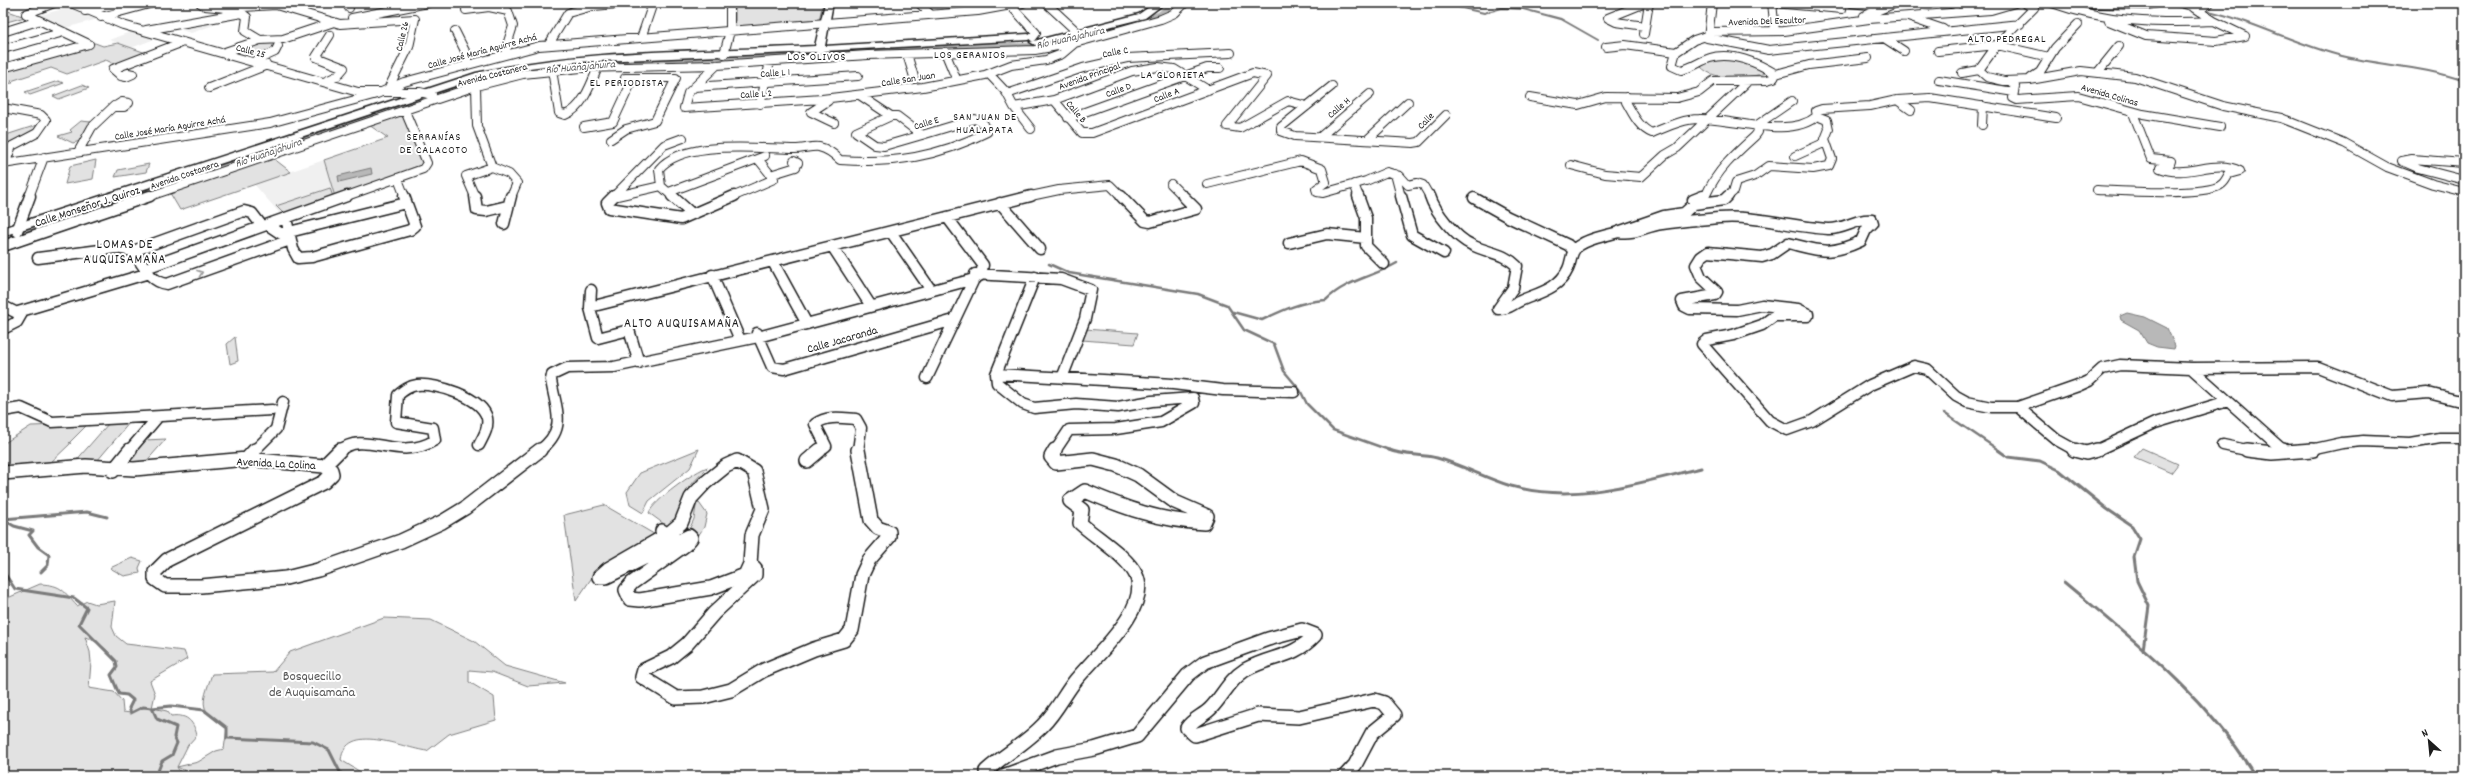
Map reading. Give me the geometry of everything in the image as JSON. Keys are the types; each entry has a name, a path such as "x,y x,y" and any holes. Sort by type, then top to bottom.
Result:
{"main road":[{"path":"826,51 829,3"},
{"path":"828,23 836,3"},
{"name":"Avenida Costanera","path":"1032,39 1075,30 1140,13 1156,3"},
{"name":"Avenida Costanera","path":"3,235 432,96 497,71 546,62 826,51 1032,39 1142,16 1161,3"},
{"name":"Avenida Costanera","path":"3,232 18,229"}],"street":[{"path":"3,68 89,44 38,22 26,13 54,3"},
{"name":"Calle 25","path":"71,3 85,11 141,30 358,92 432,96"},
{"path":"85,11 122,3"},
{"path":"101,17 154,3"},
{"path":"200,3 205,6 225,8 276,5 332,22"},
{"path":"222,53 260,40 276,41 332,22 425,3"},
{"path":"549,44 568,13 569,3"},
{"path":"572,3 593,6"},
{"path":"568,13 593,6 630,3"},
{"path":"641,38 653,3"},
{"path":"724,55 730,31 730,3"},
{"path":"919,3 931,15"},
{"name":"Calle José María Aguirre Achá","path":"4,164 270,123 377,94 404,82 549,44 931,15 1011,6 1023,3"},
{"path":"1046,3 1075,30"},
{"name":"Calle Monseñor J. Quiroz","path":"3,246 405,112 432,96 508,78 552,72 597,69 770,62 826,51 907,54 1035,50 1075,43 1161,19 1175,13 1186,3"},
{"path":"1645,3 1634,10 1611,15 1608,18 1616,22 1645,26"},
{"path":"1644,34 1649,3"},
{"path":"1775,32 1772,3 1840,6 1862,20 1864,16 1891,4"},
{"path":"1851,3 1891,4"},
{"name":"Avenida Del Escultor","path":"1709,35 1775,32 1862,20 1936,13 1991,10 2015,3"},
{"path":"1962,73 1979,70 1997,45 2020,24 2034,8 2024,3"},
{"path":"2052,3 2074,11 2099,16 2188,22 2214,21"},
{"path":"2061,3 2157,4"},
{"path":"2099,16 2146,36 2216,41 2245,36 2214,21 2195,8 2181,3"},
{"path":"2195,8 2202,8 2210,3"},
{"path":"1709,35 1710,4"},
{"path":"1936,13 1956,4"},
{"path":"1011,6 1036,34 1032,39"},
{"path":"466,10 489,7 508,11 514,26 506,48 507,54"},
{"path":"141,30 242,13 247,16 245,31 260,40"},
{"path":"1905,16 1948,30"},
{"name":"Calle 26","path":"332,22 340,24 415,19 412,39 405,60 388,89"},
{"path":"3,32 38,22"},
{"path":"1868,58 1801,67 1776,74 1728,56 1713,57 1688,68 1677,69 1671,64 1676,52 1685,46 1709,35 1769,50 1834,44 1948,30 2020,24"},
{"path":"2028,80 2036,76 2045,67 2049,57 2078,24"},
{"path":"1812,28 1834,44"},
{"path":"455,31 467,55 467,65"},
{"path":"3,48 64,32"},
{"path":"324,82 337,76 344,68 340,65 316,57 330,35"},
{"path":"1884,38 1904,51"},
{"path":"121,76 114,72 113,69 183,42"},
{"name":"Calle San Juan","path":"830,100 956,81 989,74 1003,67 1028,64 1064,54 1071,50 1075,43"},
{"path":"1606,46 1626,45 1676,52"},
{"path":"1938,52 1997,45 2049,57"},
{"path":"255,62 275,52 278,46"},
{"path":"2098,72 2119,46"},
{"path":"945,52 955,76"},
{"path":"907,54 914,77"},
{"name":"Calle C","path":"1007,94 1083,68 1127,58 1231,54"},
{"path":"760,104 770,62"},
{"path":"694,87 717,64"},
{"path":"209,88 267,65"},
{"path":"584,127 613,122 629,79 628,68"},
{"name":"Avenida Principal","path":"1014,107 1054,100 1145,68 1174,69 1208,90"},
{"name":"Calle D","path":"1068,118 1207,68 1220,68"},
{"path":"552,72 559,113 565,115 574,111 597,69"},
{"path":"1979,70 1990,78 2011,82 2075,71 2098,72 2135,77 2223,106 2281,118 2344,143 2368,159 2387,167 2433,184 2464,192"},
{"name":"Calle A","path":"1086,134 1254,73 1267,76 1267,79 1227,126 1240,128 1288,101 1306,106"},
{"path":"989,74 1007,94 1014,107 1031,129"},
{"path":"1530,97 1578,105 1606,97 1687,97 1699,92 1713,81 1767,80 1774,78 1776,74"},
{"name":"Calle L 1","path":"694,87 858,76"},
{"path":"612,139 626,129 655,121 676,78 629,79"},
{"path":"1939,80 1973,95 1983,106 2056,118"},
{"path":"1628,97 1626,102 1648,132 1652,133 1694,120 1730,120 1757,125 1794,126 1813,120 1817,116 1816,112 1822,109 1870,106 1897,100 2014,92 2015,86 2011,82"},
{"path":"1571,165 1610,175 1641,177 1665,155 1677,148 1746,83"},
{"path":"476,86 477,126 492,167"},
{"path":"1332,86 1281,127 1281,131 1294,136 1367,140 1408,102"},
{"name":"Calle L 2","path":"694,87 688,93 684,108 830,100"},
{"path":"345,103 356,97 358,92"},
{"name":"Avenida Colinas","path":"2014,92 2014,99 2019,101 2029,101 2045,96 2077,96 2133,113 2220,127"},
{"name":"Calle H","path":"1320,137 1370,94"},
{"path":"861,96 891,116 897,116 922,135"},
{"path":"830,100 811,112 834,123"},
{"name":"Calle B","path":"1054,100 1079,131 1086,134"},
{"path":"1897,100 1911,110"},
{"path":"1757,125 1792,101"},
{"path":"1982,125 1983,106"},
{"path":"78,152 92,127 103,115 118,107"},
{"path":"3,108 41,115 46,120 37,132 12,146 3,147"},
{"path":"3,333 19,314 148,272 265,225 416,172 427,163 405,112"},
{"path":"2097,190 2177,192 2211,189 2222,185 2229,174 2240,171 2235,168 2205,167 2191,171 2165,171 2160,168 2170,164 2171,162 2151,159 2133,113"},
{"name":"Calle","path":"1367,140 1419,142 1446,115"},
{"name":"Calle E","path":"782,148 819,147 830,151 840,160 853,161 929,155 958,147 987,132 984,124 975,119 884,146 875,145 856,132 891,116"},
{"path":"1664,216 1684,213 1694,204 1724,200 1733,192 1736,182 1755,176 1769,166 1825,168 1832,163 1825,139 1829,129 1827,120 1817,116"},
{"path":"1207,184 1301,161 1322,169 1326,182 1316,189 1317,192 1323,193 1387,172 1395,174 1408,185 1420,184 1426,187 1437,212 1462,240 1473,246 1500,254 1512,260 1517,266 1512,288 1498,308 1509,309 1524,298 1542,293 1554,286 1568,269 1569,262 1574,251 1585,241 1618,232 1664,216 1706,195 1714,176 1725,162 1758,132 1757,125"},
{"path":"683,138 664,145 632,176 617,196 607,203 610,208 681,219 774,179 758,159"},
{"path":"1795,156 1816,149 1826,142"},
{"path":"4,164 12,146"},
{"path":"660,186 660,169 664,163 674,158 725,146 782,148"},
{"path":"669,192 758,159 782,148"},
{"path":"18,229 44,158"},
{"path":"2464,162 2412,159 2402,161 2418,168 2464,180"},
{"path":"770,175 796,167 798,163 794,161"},
{"path":"504,224 507,206 517,183 509,174 492,167 466,176 474,191 477,210 486,211 507,206"},
{"path":"1395,174 1412,235 1425,244 1444,253"},
{"path":"286,218 295,255 298,258 303,259 410,230 415,226 398,179"},
{"path":"590,307 712,275 773,262 1000,203 1059,190 1110,185 1145,221 1150,222 1196,209 1171,184"},
{"path":"1354,184 1366,218 1366,246 1384,264"},
{"path":"617,196 660,186 669,192 692,214"},
{"path":"1474,198 1508,217 1568,245 1574,251"},
{"path":"133,250 148,272 160,283 172,283 291,236 406,203"},
{"path":"1000,203 1040,249"},
{"path":"38,258 116,248 133,250 244,211 252,213 265,225 280,233 291,236"},
{"path":"927,378 954,320 983,265 947,217"},
{"path":"1618,232 1630,234 1661,224 1694,222 1721,218 1780,221 1827,230 1835,229 1862,219 1872,220 1873,223 1866,230 1861,241 1835,252 1817,250 1788,243 1771,254 1762,256 1736,256 1708,252 1700,257 1696,265 1701,277 1717,292 1709,298 1682,301 1684,306 1690,309 1737,310 1762,305 1798,310 1808,314 1808,316 1802,317 1774,316 1762,325 1733,335 1707,340 1702,344 1763,414 1780,428 1797,428 1870,385 1914,366 1927,368 1956,396 1967,402 1991,407 2018,407 2051,394 2078,386 2108,366 2191,368 2318,367 2392,396 2428,392 2464,402"},
{"path":"891,232 929,288"},
{"path":"1288,243 1325,234 1344,232 1366,238"},
{"path":"832,246 869,305"},
{"path":"773,262 806,322"},
{"path":"712,275 740,340"},
{"path":"479,445 487,429 486,416 477,404 447,388 432,384 419,385 400,392 397,397 396,422 404,426 426,426 433,428 435,440 428,445 416,448 391,449 358,442 349,444 320,465 331,470 332,474 324,482 167,560 155,572 155,579 165,586 201,586 286,578 318,570 401,541 442,522 466,508 550,443 559,426 550,380 552,375 567,368 608,368 639,363 740,340 929,288 977,277 1035,277 1069,281 1088,287 1093,295 1062,378"},
{"path":"987,776 986,771 1000,758 1043,725 1079,676 1112,640 1126,620 1139,595 1136,575 1080,523 1082,510 1070,501 1075,496 1085,491 1141,514 1175,522 1204,523 1207,519 1207,516 1175,502 1138,475 1116,465 1093,459 1063,464 1056,463 1051,457 1069,430 1116,429 1161,422 1194,403 1193,398 1152,401 1118,408 1076,404 1034,408 1023,404 997,383 996,374 1035,277"},
{"path":"591,290 589,298 590,307 598,338 629,330 639,363"},
{"path":"3,306 19,314"},
{"name":"Calle Jacaranda","path":"757,335 772,368 784,369 954,320"},
{"path":"2191,368 2285,452"},
{"path":"996,374 1174,384 1223,390 1268,390 1294,392"},
{"path":"2018,407 2060,441 2083,454 2093,452 2130,433 2184,412 2228,400"},
{"path":"3,411 21,408 52,422 273,412 283,402"},
{"path":"245,461 276,429 273,412"},
{"path":"115,470 158,418"},
{"path":"750,564 755,568 755,575 752,580 714,612 687,644 671,657 644,670 642,677 676,698 703,697 731,690 764,670 814,648 844,640 852,630 862,575 869,560 889,537 889,532 878,528 871,520 858,450 861,428 856,419 832,418 819,420 815,424 826,446 807,461"},
{"path":"2222,445 2254,452 2302,452 2328,448 2342,443 2363,441 2411,443 2440,438 2464,438"},
{"name":"Avenida La Colina","path":"3,478 70,470 115,470 138,473 245,461 311,468 320,465"},
{"path":"737,461 754,471 763,509 756,522 752,540 750,564 745,575 708,591 653,596 638,602 630,599 626,590 632,583 685,545 691,538 686,537 606,577 599,576 681,523 691,498 705,483 726,466 737,461"},
{"name":"Avenida La Colina","path":"3,473 22,475"},
{"path":"1003,776 1057,756 1094,749 1137,736 1188,675 1206,662 1268,639 1302,630 1315,636 1304,648 1246,669 1228,682 1210,708 1191,721 1187,728 1195,735 1258,715 1299,717 1374,700 1384,703 1394,715 1389,721 1376,728 1368,740 1360,760 1345,776"}],"shaded area":[{"path":"71,7 98,19 65,28 40,15"},
{"path":"219,17 228,20 191,33 181,30"},
{"path":"135,30 160,37 131,48 109,40"},
{"path":"324,160 335,197 282,216 254,184"},
{"path":"371,168 372,174 339,182 338,176"},
{"path":"2127,313 2145,317 2167,328 2175,346 2174,349 2157,347 2147,343 2139,330 2121,320 2120,316"}],"green space":[{"path":"735,3 823,3 819,20 735,27"},
{"path":"8,11 25,17 3,23 3,13"},
{"path":"278,42 274,49 255,60 227,51 253,43"},
{"path":"95,43 103,46 118,43 146,53 116,65 106,60 67,74 51,68 11,81 13,83 3,84 3,69"},
{"path":"1731,55 1767,73 1740,77 1720,76 1711,74 1698,63"},
{"path":"58,81 64,83 30,95 25,92"},
{"path":"82,85 89,88 59,99 53,96"},
{"path":"405,114 423,163 422,166 335,197 324,160 388,138 369,125"},
{"path":"81,121 91,122 80,141 73,143 58,136 72,132 70,130"},
{"path":"37,125 33,131 3,146 3,136"},
{"path":"273,158 291,172 180,210 170,193"},
{"path":"96,160 93,179 65,184 70,166"},
{"path":"149,164 146,172 115,177 118,170"},
{"path":"330,188 333,197 284,214 276,206"},
{"path":"1085,329 1138,333 1134,344 1082,340"},
{"path":"235,337 238,361 230,364 227,344"},
{"path":"130,422 97,461 74,463 109,423"},
{"path":"88,424 47,466 3,468 3,444 31,426"},
{"path":"166,439 144,464 128,462 145,440"},
{"path":"2142,448 2178,464 2171,473 2134,457"},
{"path":"699,449 690,468 649,501 643,513 630,505 627,492 640,473"},
{"path":"708,467 687,489 678,519 668,527 649,513 666,494 694,474"},
{"path":"697,500 707,514 704,527 698,536 688,532 694,519"},
{"path":"604,505 659,537 595,573 576,601 564,515"},
{"path":"132,558 142,561 139,568 140,573 124,576 110,568"},
{"path":"40,584 58,587 77,606 87,601 96,604 115,601 112,627 116,636 126,644 184,651 187,659 150,681 155,694 152,708 167,711 171,716 185,717 193,725 197,735 188,745 177,767 182,776 3,776 3,600","holes":["85,637 105,648 116,662 117,667 111,675 119,694 127,695 133,700 129,708 131,713 123,712 122,701 114,692 89,688 91,662 90,652"]},
{"name":"Bosquecillo de Auquisamaña","path":"384,618 431,620 474,641 505,666 565,683 528,686 492,672 469,670 469,682 494,697 496,720 449,734 427,751 376,740 364,739 353,742 345,748 341,760 367,776 196,776 177,767 198,762 216,751 224,749 227,728 211,716 204,706 204,700 212,674 273,672 290,652"}],"waterway":[{"name":"Río Huañajahuira","path":"134,197 478,81 529,69 586,64 741,58 941,46 1031,46 1151,17 1161,14 1175,3"},
{"path":"1441,3 1484,13 1502,8 1523,9 1561,19 1598,40"},
{"path":"2160,4 2183,7"},
{"path":"2204,10 2222,14 2324,51 2342,56 2434,72 2464,81"},
{"name":"Río Huañajahuira","path":"3,238 86,213"},
{"path":"1233,312 1262,320 1301,304 1326,300 1334,293 1351,283 1397,263"},
{"path":"1049,264 1069,273 1198,294 1227,305 1244,330 1274,344 1284,371 1300,390 1307,404 1333,430 1390,450"},
{"path":"1944,413 2000,451"},
{"path":"1390,450 1437,458 1511,486 1535,491 1559,493 1583,492 1630,485 1701,468"},
{"path":"1998,450 2008,457 2040,461 2059,470 2107,509 2132,526 2140,539 2134,557 2137,581 2149,606 2143,648"},
{"path":"3,519 87,512 107,517"},
{"path":"4,520 14,526 33,531 29,535 38,547 49,555 48,565 41,572"},
{"path":"3,571 15,589 74,598 87,608 79,624 116,661 117,667 111,675 119,694 127,695 133,700 129,708 131,713 143,707 152,708"},
{"path":"2064,582 2143,648"},
{"path":"2143,648 2192,695 2214,720 2255,776"},
{"path":"152,708 171,706 204,710 227,728 227,738 313,742 329,750 342,776"},
{"path":"152,708 157,719 176,727 174,737 177,743 172,755 162,761 156,776"}],"district":[{"name":"ALTO PEDREGAL","path":"2007,38"},
{"name":"LOS GERANIOS","path":"970,54"},
{"name":"LOS OLIVOS","path":"817,56"},
{"name":"LA GLORIETA","path":"1173,74"},
{"name":"EL PERIODISTA","path":"627,82"},
{"name":"SAN JUAN DE HUALAPATA","path":"985,122"},
{"name":"SERRANÍAS DE CALACOTO","path":"434,142"},
{"name":"LOMAS DE AUQUISAMAÑA","path":"125,250"},
{"name":"ALTO AUQUISAMAÑA","path":"682,322"}]}
